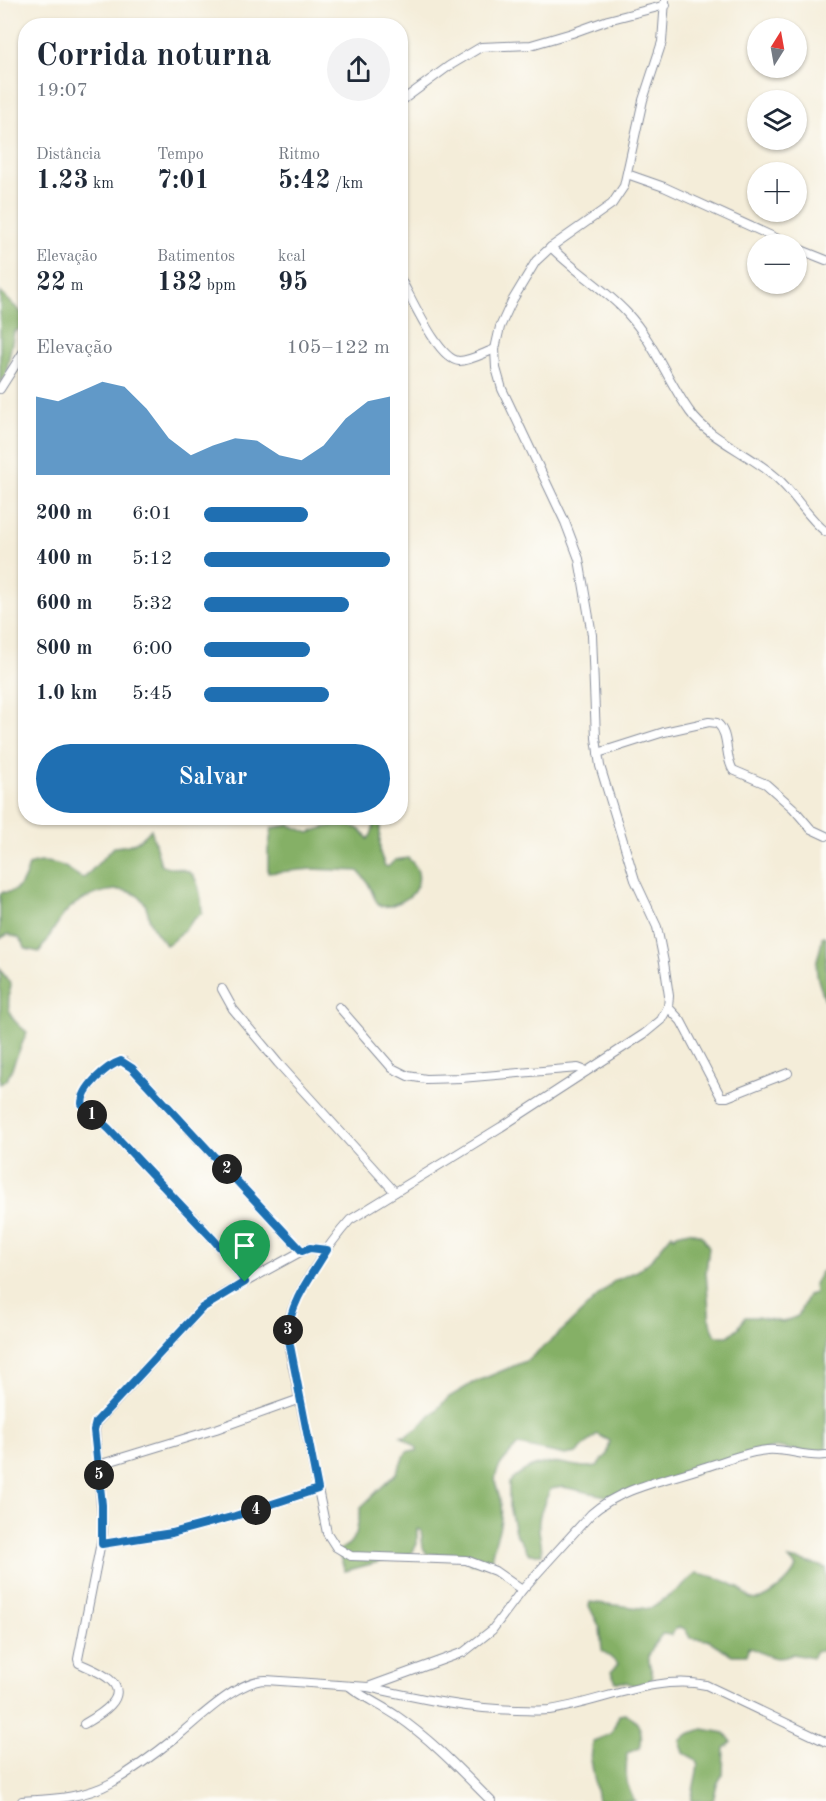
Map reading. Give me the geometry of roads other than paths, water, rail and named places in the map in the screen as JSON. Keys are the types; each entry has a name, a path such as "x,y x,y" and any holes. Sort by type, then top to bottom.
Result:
{"street":[{"path":"408,96 448,66 481,47 531,45 546,42 666,2 663,42 643,100 627,174 619,195 612,204 551,247 536,261 525,277 500,327 495,348 496,368 501,388 565,522 579,559 592,635 598,753 625,851 635,880 657,927 669,996 668,1007 661,1020 586,1071 350,1220 327,1250 297,1299 288,1325 289,1348 327,1533 336,1547 347,1555 466,1560 495,1570 522,1590"},
{"path":"627,174 672,191 767,234"},
{"path":"551,247 564,261 604,291 629,315 695,418 707,429 776,477 826,532"},
{"path":"807,252 826,260"},
{"path":"408,292 437,345 448,357 463,361 495,348"},
{"path":"0,389 18,361"},
{"path":"598,753 664,732 709,722 717,723 724,732 728,759 733,770 766,784 794,808 812,829 826,836"},
{"path":"222,989 233,1009 271,1054 395,1192"},
{"path":"339,1007 392,1068 417,1079 461,1078 578,1068 586,1071"},
{"path":"668,1007 681,1021 722,1097 788,1073"},
{"path":"245,1282 231,1260 212,1238 109,1129 82,1104 83,1097 90,1086 118,1062 125,1062 132,1068 302,1251"},
{"path":"84,1724 113,1703 117,1691 116,1684 79,1663 78,1659 102,1544 102,1505 94,1430 96,1422 202,1308 302,1251 310,1248 327,1250"},
{"path":"98,1465 216,1429 300,1400"},
{"path":"368,1687 464,1652 492,1630 522,1590 591,1514 598,1507 619,1496 755,1452 783,1450 806,1455 826,1455"},
{"path":"102,1544 172,1533 235,1516 318,1489"},
{"path":"22,1801 64,1799 110,1783 172,1740 228,1696 254,1681 266,1680 368,1687 477,1709 547,1710 672,1682 692,1682 706,1685 826,1742"},
{"path":"349,1685 362,1696 396,1715 431,1742 456,1764 491,1801"}]}
